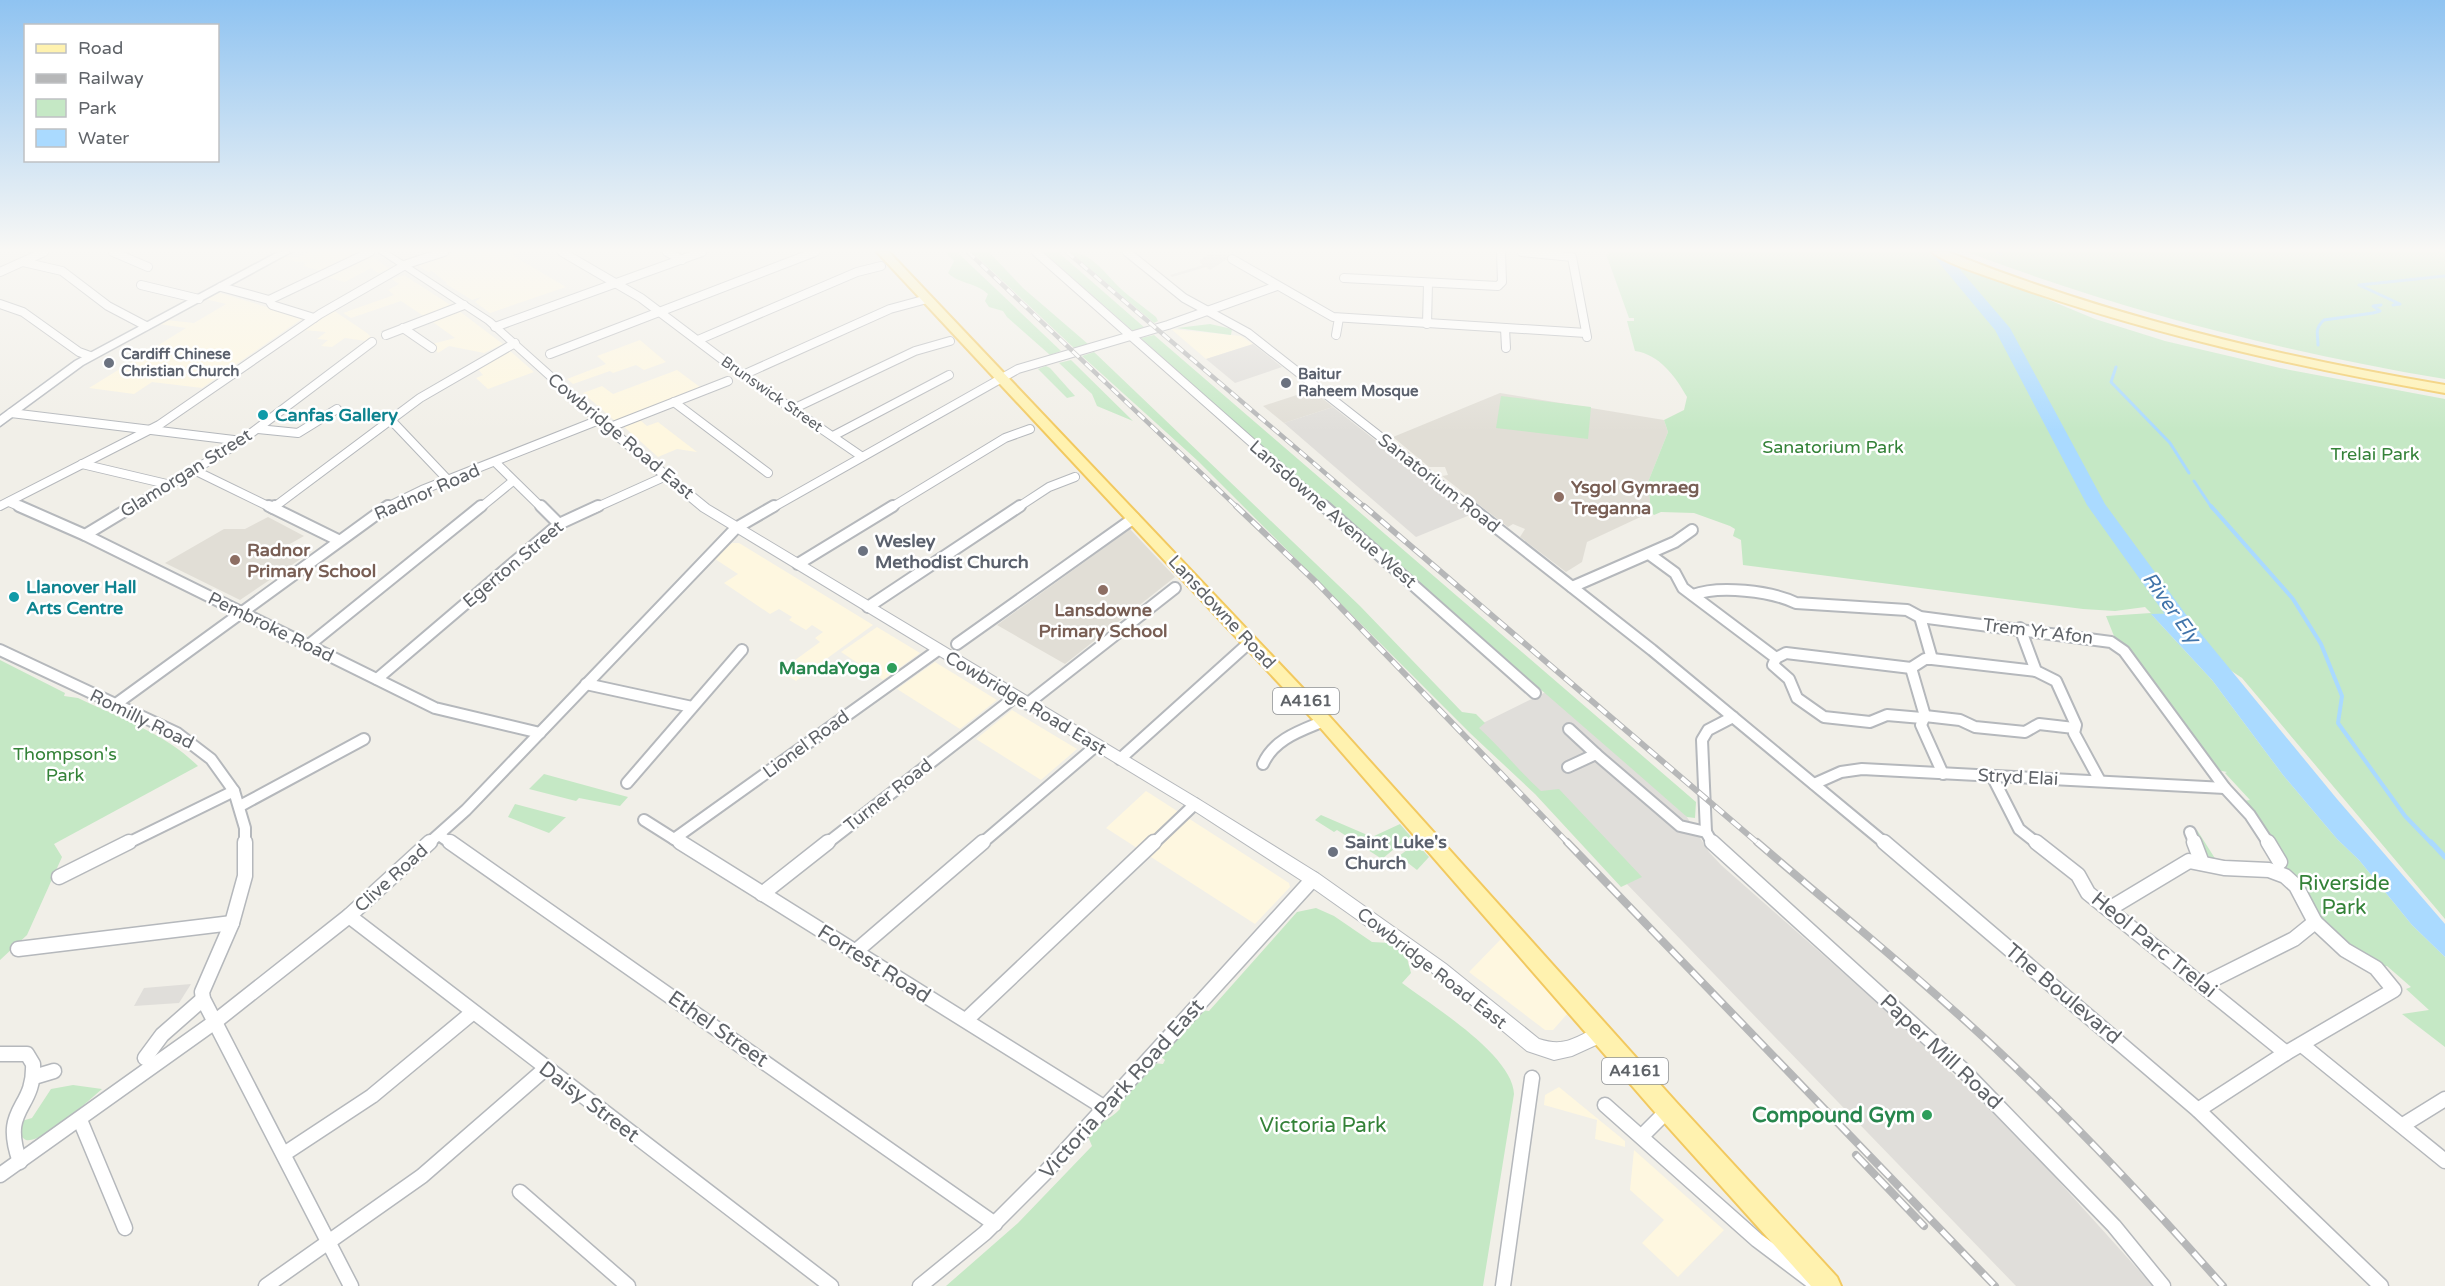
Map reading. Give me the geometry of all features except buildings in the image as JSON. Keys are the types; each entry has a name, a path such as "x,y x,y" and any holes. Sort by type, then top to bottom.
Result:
{"main road":[{"path":"0,422 58,376 90,356 173,312"},
{"name":"Lansdowne Road","path":"939,312 1324,721 1601,1034"},
{"path":"2116,312 2212,341 2343,370 2445,389"},
{"path":"2137,312 2305,355 2445,382"},
{"name":"A4161","path":"1601,1034 1668,1110"},
{"path":"1668,1110 1828,1286"}],"street":[{"path":"23,312 79,352 90,356"},
{"path":"119,312 146,326"},
{"path":"295,312 314,318"},
{"path":"5,504 150,430 324,312"},
{"path":"386,335 445,312"},
{"name":"Cowbridge Road East","path":"474,312 515,343 604,424 705,508 1195,804 1313,879 1440,969 1533,1045 1545,1051 1557,1052 1574,1048 1601,1034"},
{"path":"495,327 538,312"},
{"name":"Brunswick Street","path":"659,312 742,375 861,456"},
{"path":"550,354 667,312"},
{"path":"698,340 763,312"},
{"path":"742,375 883,312"},
{"name":"Lansdowne Avenue West","path":"1103,312 1355,534 1500,669 1535,693"},
{"path":"1001,377 1029,365 1206,312"},
{"name":"Sanatorium Road","path":"1211,312 1248,333 1572,587 1733,717"},
{"path":"1321,312 1339,318 1505,328 1587,336 1582,312"},
{"path":"1427,312 1427,324"},
{"path":"1336,334 1339,318"},
{"path":"403,328 432,348"},
{"path":"1505,328 1506,348"},
{"path":"794,409 915,351 950,341"},
{"name":"Glamorgan Street","path":"85,535 196,471 242,441 372,342"},
{"path":"273,508 390,419 462,370 515,343"},
{"name":"Brunswick Street","path":"833,436 949,375"},
{"name":"Clive Road","path":"0,1175 216,1021 349,916 439,835 736,528 960,400 997,383 1001,377"},
{"name":"Radnor Road","path":"116,704 383,509 495,462 674,402 728,381"},
{"path":"674,402 768,473"},
{"path":"298,434 337,409"},
{"path":"11,413 242,441"},
{"path":"390,419 448,480"},
{"path":"1218,426 1229,422"},
{"path":"258,429 309,435"},
{"path":"798,564 1005,438 1030,429"},
{"path":"495,462 559,524"},
{"path":"82,464 171,485"},
{"path":"196,471 338,540"},
{"name":"Egerton Street","path":"377,679 559,524 666,476"},
{"path":"868,607 1049,487 1075,477"},
{"path":"309,645 513,481"},
{"name":"Pembroke Road","path":"5,504 85,535 444,711 540,733"},
{"path":"957,644 1134,518"},
{"path":"1572,587 1649,554 1682,538 1692,530"},
{"path":"1343,538 1355,534"},
{"path":"1649,554 1675,573 1683,588 1776,658"},
{"name":"Turner Road","path":"762,894 1175,588"},
{"name":"Trem Yr Afon","path":"1693,595 1709,589 1767,594 1783,597 1796,603 1907,610 1920,618 2100,638 2116,644 2225,788 2250,815 2280,862"},
{"path":"1920,618 1932,659"},
{"path":"2020,628 2036,670"},
{"path":"1120,759 1251,642"},
{"name":"Romilly Road","path":"0,650 177,733 200,747 234,791 240,806 246,843 245,876 232,923 202,992 203,999"},
{"path":"627,783 742,650"},
{"name":"Lionel Road","path":"674,839 938,650"},
{"path":"2074,728 2039,724 2025,732 1975,727 1960,720 1924,717 1887,715 1870,722 1824,717 1797,698 1789,679 1773,665 1776,658 1786,653 1911,668 1925,659 1932,659 2036,670 2056,681 2076,724 2074,728 2100,782"},
{"path":"1911,668 1924,717 1921,724 1943,774"},
{"path":"586,684 692,707"},
{"path":"1569,729 1680,826 1706,832 1702,740 1708,730 1733,717"},
{"name":"The Boulevard","path":"1733,717 2198,1110 2381,1286"},
{"path":"1263,764 1265,759 1285,739 1324,721"},
{"path":"240,806 364,739"},
{"path":"855,952 1097,745"},
{"path":"1568,767 1596,754"},
{"name":"Stryd Elai","path":"1814,784 1830,776 1853,770 2225,788"},
{"name":"Heol Parc Trelai","path":"1992,776 2016,825 2025,834 2078,875 2088,893 2204,984 2286,1053"},
{"path":"59,877 234,791"},
{"path":"966,1020 1195,804"},
{"name":"Forrest Road","path":"644,820 1104,1108"},
{"name":"Paper Mill Road","path":"1706,832 1722,855 1953,1061 2016,1122 2114,1226 2163,1286"},
{"path":"2190,832 2202,862"},
{"name":"Ethel Street","path":"439,835 995,1224"},
{"path":"2109,909 2189,861 2224,868 2269,870 2285,876 2296,886 2315,922 2345,950 2376,968 2394,990 2286,1053 2198,1110"},
{"name":"Victoria Park Road East","path":"920,1286 995,1224 1041,1180 1313,879"},
{"name":"Daisy Street","path":"349,916 472,1013 831,1286"},
{"path":"2204,984 2294,939 2315,922"},
{"path":"18,949 232,923"},
{"path":"145,1058 162,1035 203,999 351,1286"},
{"path":"284,1154 372,1096 472,1013"},
{"path":"2302,1045 2445,1161"},
{"path":"0,1054 27,1054 35,1065 34,1077 3,1123 2,1135 6,1145 20,1162"},
{"path":"266,1286 422,1176 545,1069"},
{"path":"34,1077 54,1071"},
{"path":"1503,1286 1532,1078"},
{"path":"2403,1125 2445,1099"},
{"path":"1605,1105 1757,1240 1818,1286"},
{"path":"1642,1136 1668,1110"},
{"path":"80,1120 125,1228"},
{"path":"520,1192 628,1286"}],"shaded area":[{"path":"213,312 283,312 303,318 202,388 152,382 134,394 89,388 186,328 158,324 166,320 194,323"},
{"path":"330,312 336,312 371,337 366,341 345,338 332,347 321,346 328,340 317,339 326,332 304,330"},
{"path":"346,312 369,312 351,318 343,313"},
{"path":"418,312 437,312 425,317"},
{"path":"452,312 461,312 503,344 484,353 449,346 438,353 432,344 455,338 430,320"},
{"path":"1171,329 1241,336 1253,344 1206,359"},
{"path":"640,340 666,362 644,370 636,365 613,373 610,371 573,384 567,379 606,364 597,356"},
{"path":"1253,344 1282,367 1235,383 1206,359"},
{"path":"509,350 534,372 488,389 476,378 483,375 476,367"},
{"path":"677,370 700,387 615,421 583,393 602,386 613,394"},
{"path":"1312,390 1333,407 1284,423 1263,406"},
{"name":"Ysgol Gymraeg Treganna","path":"1500,393 1664,420 1668,432 1648,482 1651,512 1587,542 1582,562 1566,572 1520,537 1525,529 1513,524 1508,527 1442,476 1448,475 1445,467 1429,467 1393,437"},
{"path":"1333,407 1470,515 1416,537 1284,423"},
{"path":"640,420 647,426 658,422 697,452 677,449 658,457 623,426"},
{"name":"Radnor Primary School","path":"268,517 304,536 288,545 305,556 240,600 165,563 224,529 245,529"},
{"name":"Lansdowne Primary School","path":"1130,529 1175,577 1065,664 997,625"},
{"path":"732,543 739,543 873,625 796,681 780,671 820,642 815,638 823,632 812,625 806,630 789,620 792,617 779,609 770,614 724,583 738,574 715,559"},
{"path":"877,627 920,653 883,680 841,652"},
{"path":"935,662 997,700 960,729 897,689"},
{"path":"1548,691 1685,814 1709,852 1721,865 1897,1020 2025,1144 2153,1286 2016,1286 1475,727"},
{"path":"1012,710 1077,749 1041,780 976,739"},
{"path":"1146,791 1289,883 1290,887 1255,924 1106,828"},
{"path":"1501,939 1568,1013 1553,1030 1545,1030 1469,972"},
{"path":"191,984 179,1003 134,1006 144,988"},
{"path":"1559,1087 1625,1141 1625,1147 1595,1139 1597,1120 1544,1105 1545,1095"},
{"path":"1634,1150 1724,1230 1678,1277 1642,1243 1664,1220 1630,1190"}],"green space":[{"path":"1004,312 1020,312 1061,351 1050,355"},
{"path":"1036,312 1051,312 1088,344 1074,348"},
{"path":"1111,312 1127,312 1145,328 1133,331"},
{"path":"1141,312 1150,312 1156,317 1158,321 1154,323"},
{"path":"1627,312 2078,312 2165,341 2280,368 2445,399 2445,919 2242,678 2176,634 2151,614 2212,680 2283,775 2337,839 2359,860 2412,925 2445,957 2445,1047 2402,1014 2429,1010 2406,989 2411,987 2387,966 2382,967 2352,951 2318,918 2301,884 2211,861 2195,832 2182,831 2197,830 2216,860 2285,864 2242,801 2250,800 2225,773 2227,772 2217,770 2116,641 2106,616 2151,613 2145,607 2115,611 2083,609 1743,565 1741,540 1733,536 1735,529 1730,526 1694,513 1661,512 1654,515 1651,512 1648,482 1668,432 1664,420 1684,410 1687,397 1666,368 1652,357 1635,351 1627,321 1634,321 1634,318 1629,318"},
{"path":"2147,312 2445,312 2445,379 2323,356"},
{"path":"1210,324 1232,329 1231,335 1177,328"},
{"path":"1154,335 1696,802 1695,818 1687,817 1344,519 1141,338"},
{"path":"1094,352 1360,606 1462,712 1476,714 1485,723 1479,728 1541,791 1559,789 1642,877 1621,887 1535,794 1471,734 1198,461 1082,356"},
{"path":"1071,360 1133,421 1097,406 1092,394 1059,363"},
{"path":"1046,366 1075,396 1067,398 1038,369"},
{"path":"1501,396 1591,407 1588,439 1496,428"},
{"name":"Thompson's Park","path":"0,660 65,693 64,696 78,698 157,735 198,766 54,844 62,857 27,935 0,960"},
{"path":"544,774 628,797 620,806 579,798 576,801 529,789"},
{"path":"515,804 566,817 549,833 508,817"},
{"path":"1321,815 1372,837 1400,824 1412,838 1400,844 1382,859 1337,830 1334,832 1315,820"},
{"path":"1416,843 1429,857 1417,870 1399,856"},
{"name":"Victoria Park","path":"1316,908 1334,916 1372,942 1390,943 1400,950 1407,958 1411,973 1402,983 1486,1048 1500,1063 1510,1079 1514,1094 1483,1286 946,1286 1018,1223 1092,1146 1087,1134 1120,1109 1122,1094 1153,1063 1163,1064 1165,1060 1160,1056 1200,1010 1209,1011 1297,912"},
{"path":"73,1085 102,1089 54,1129 43,1135 26,1140 19,1134 18,1122 32,1118 51,1089"}],"water":[{"path":"2184,613 2337,799 2445,924 2445,957 2412,925 2359,860 2337,839 2283,775 2212,680 2151,614"}],"waterway":[{"name":"River Ely","path":"1988,312 2002,328 2096,505 2191,636"},
{"path":"2318,345 2318,329 2324,320 2376,312"},
{"path":"2116,367 2111,382 2170,443 2189,473"},
{"path":"2194,481 2212,508"},
{"path":"2211,506 2293,599 2321,644 2342,696 2338,723 2405,816 2432,844"},
{"path":"2431,842 2445,857"}],"railway":[{"path":"1031,312 1238,508"},
{"path":"1137,312 1366,508"},
{"path":"1236,506 1318,584 1569,844"},
{"path":"1364,506 1759,844"},
{"path":"1567,842 1995,1286"},
{"path":"1757,842 1994,1047 2112,1164 2223,1286"},
{"path":"1856,1155 1924,1226"}],"place":[{"name":"Cardiff Chinese Christian Church","path":"109,363"},
{"name":"Baitur Raheem Mosque","path":"1286,383"},
{"name":"Canfas Gallery","path":"263,415"},
{"name":"Ysgol Gymraeg Treganna","path":"1559,497"},
{"name":"Wesley Methodist Church","path":"863,551"},
{"name":"Radnor Primary School","path":"235,560"},
{"name":"Lansdowne Primary School","path":"1103,590"},
{"name":"Llanover Hall Arts Centre","path":"14,597"},
{"name":"MandaYoga","path":"892,668"},
{"name":"Saint Luke's Church","path":"1333,852"},
{"name":"Compound Gym","path":"1927,1115"}],"park label":[{"name":"Sanatorium Park","path":"1833,447"},
{"name":"Trelai Park","path":"2375,454"},
{"name":"Riverside Park","path":"2344,895"}]}
